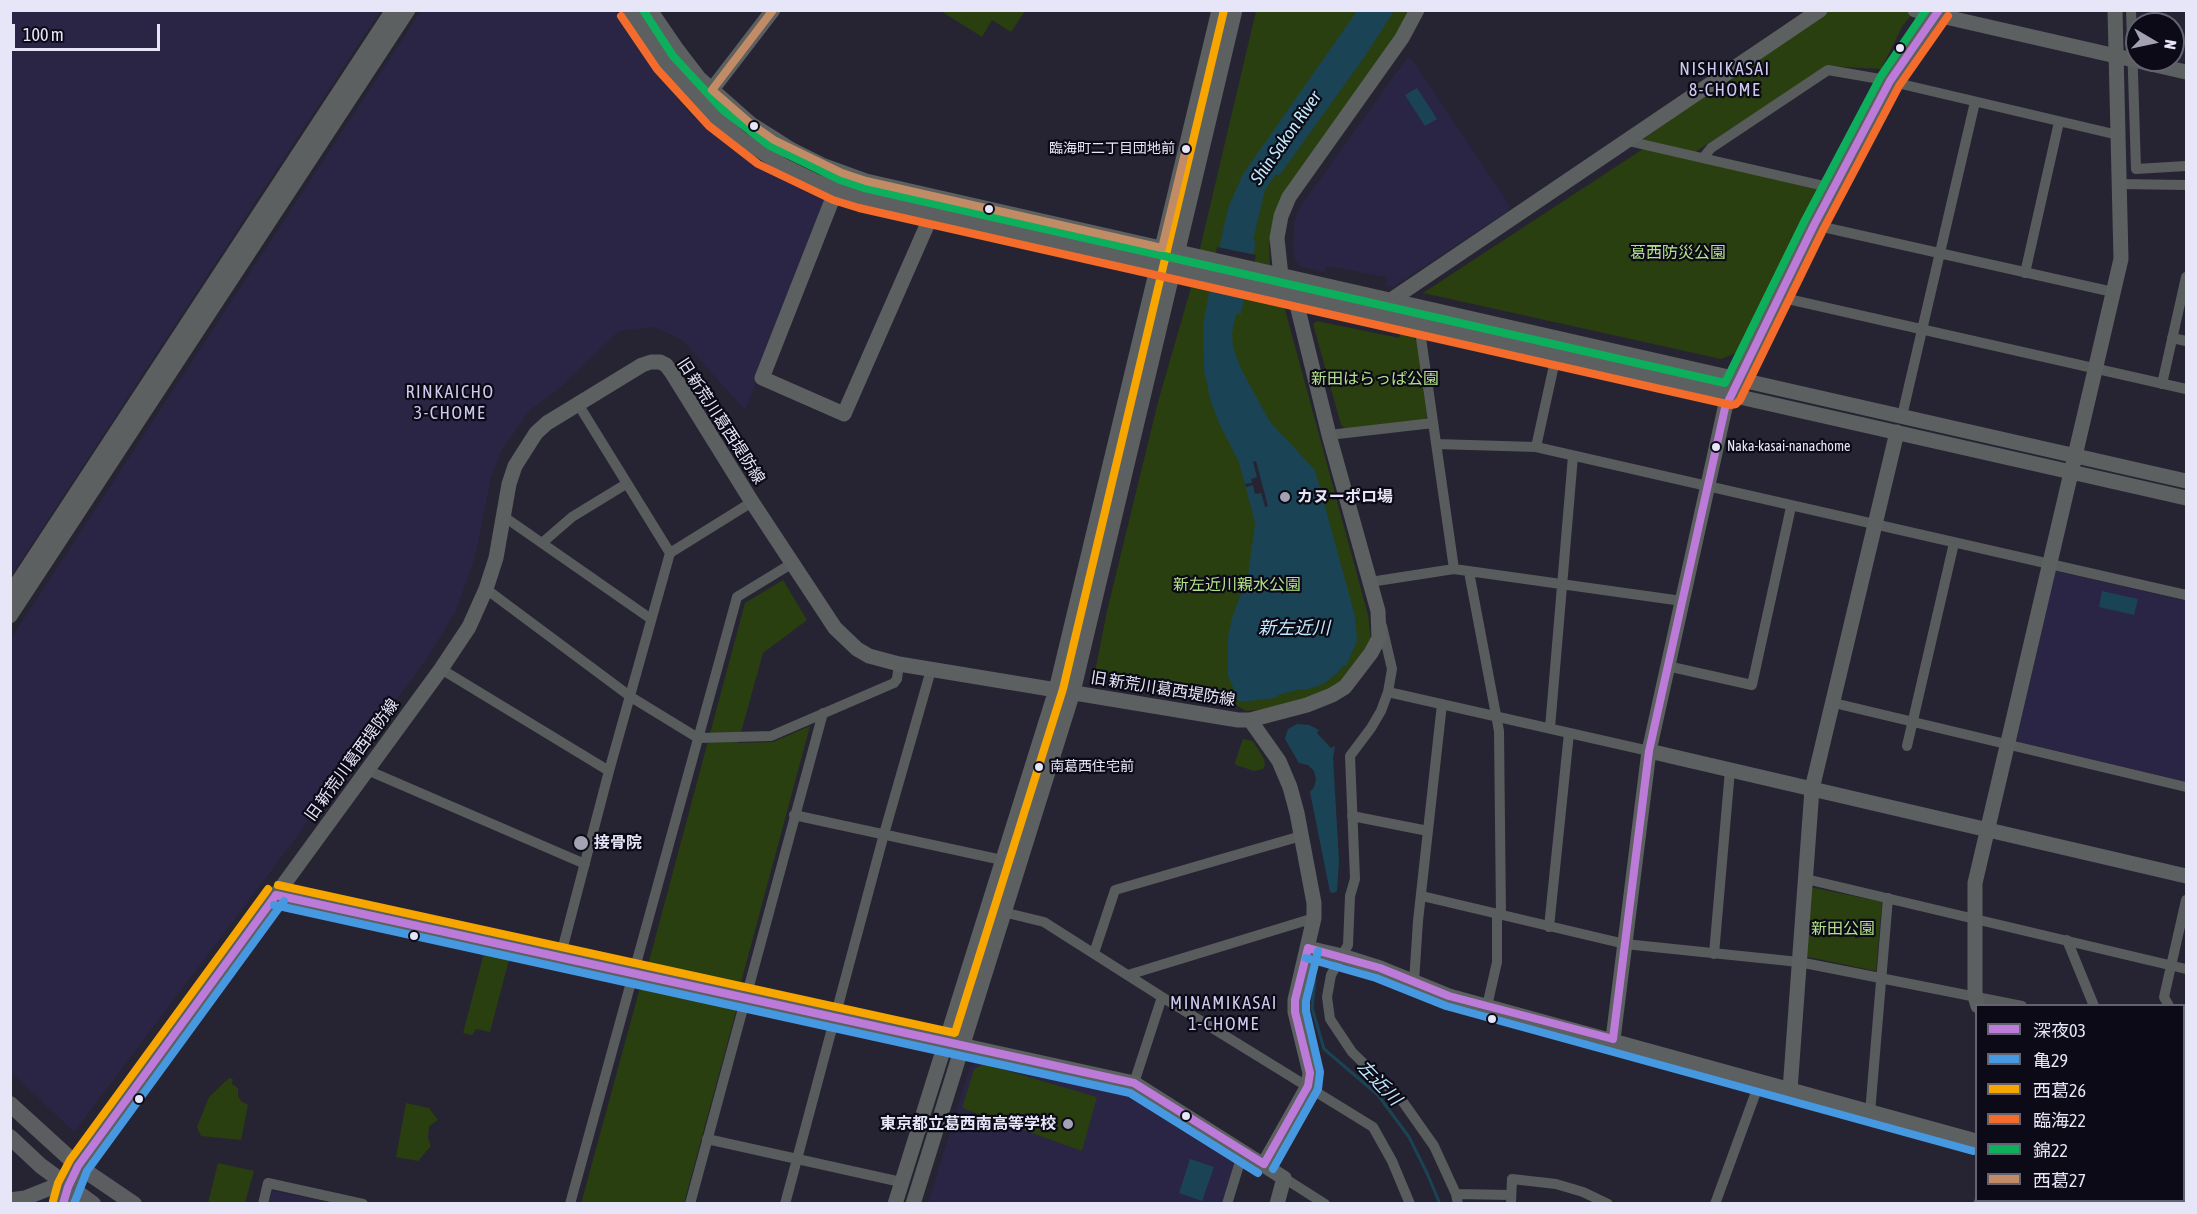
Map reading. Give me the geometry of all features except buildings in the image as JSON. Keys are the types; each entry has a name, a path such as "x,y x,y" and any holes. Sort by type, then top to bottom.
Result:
{"main road":[{"path":"10,1104 78,1166 134,1203"},
{"path":"10,1137 64,1191 93,1203"}],"street":[{"path":"263,222 393,10"},
{"path":"10,616 52,541 263,222 408,10"},
{"path":"630,10 665,63 702,103 740,138 764,155 836,190 861,198 2187,498"},
{"path":"650,10 676,48 712,90 751,124 774,140 842,173 889,186 1281,276 2187,481"},
{"path":"702,103 773,10"},
{"path":"913,1203 1072,692 1166,267 1162,248 1219,10"},
{"path":"894,1203 1056,690 1166,267 1177,251 1235,10"},
{"path":"1281,276 1277,238 1281,216 1289,197 1401,38 1418,10"},
{"path":"1391,300 1820,10"},
{"path":"1915,10 1937,13 2125,58"},
{"path":"1976,1001 1975,883 2121,259 2115,10"},
{"path":"1613,1039 1649,751 1725,408 1814,225 1890,81 1937,13"},
{"path":"1703,158 1711,148 1828,70 1890,81 2118,135"},
{"path":"2133,72 2136,169 2187,166"},
{"path":"1902,416 1975,102"},
{"path":"2025,273 2060,122"},
{"path":"1628,141 1833,188"},
{"path":"2119,184 2187,185"},
{"path":"836,190 762,378 844,414 932,214"},
{"path":"1814,225 2113,292"},
{"path":"2162,384 2187,277"},
{"name":"旧 新荒川葛西堤防線","path":"10,1200 64,1191 78,1166 441,669 469,627 486,589 496,558 509,484 515,466 536,434 547,423 642,365 660,362 666,366 791,564 835,628 869,656 931,670 1238,720 1251,720 1320,701 1345,687 1371,653 1379,638 1378,611 1329,435 1296,309 1295,297"},
{"path":"1779,297 2187,389"},
{"path":"1419,324 1454,568"},
{"path":"2172,338 2187,341"},
{"path":"1536,447 1556,356"},
{"path":"578,404 670,553"},
{"path":"1329,435 1433,423"},
{"path":"1790,1090 1812,789 1897,432"},
{"path":"1436,444 1536,447 1707,488 2187,595"},
{"path":"1550,728 1573,456"},
{"path":"542,543 572,517 626,484"},
{"path":"560,957 670,553 752,502"},
{"path":"1667,666 1752,685 1791,507"},
{"path":"503,516 651,619"},
{"path":"10,594 52,541"},
{"path":"1907,746 1954,543"},
{"path":"570,1203 736,597 791,564"},
{"path":"1370,582 1454,568 1469,572 1683,601"},
{"path":"1469,572 1499,732 1497,962 1487,1006"},
{"path":"486,589 631,698 698,738 771,736 894,683 899,664"},
{"path":"1378,611 1388,644 1392,669 1388,692 1381,711 1350,756 1355,879 1350,897 1348,945 1331,975 1327,997 1330,1019 1352,1052 1403,1102 1434,1146 1457,1199 1511,1199 1512,1179 1556,1184 1608,1203"},
{"path":"441,669 609,771"},
{"path":"785,1203 884,834 931,670"},
{"path":"1388,692 2187,876"},
{"path":"1834,703 2187,787"},
{"path":"1414,982 1418,921 1442,704"},
{"path":"690,1203 823,713"},
{"path":"1251,720 1279,761 1290,787 1314,903 1314,918 1295,1000 1295,1012 1310,1073 1308,1086 1264,1164"},
{"path":"1549,927 1569,733"},
{"path":"367,770 585,864"},
{"path":"1714,954 1730,770"},
{"path":"794,815 1002,860"},
{"path":"1352,816 1428,831"},
{"path":"1094,953 1114,890 1301,836"},
{"path":"1806,879 2187,969"},
{"path":"276,896 1134,1083 1325,1203"},
{"path":"1422,896 1625,944 1799,962 1881,978 1976,1001 2010,1004"},
{"path":"1870,1113 1888,898"},
{"path":"2168,1004 2164,997 2187,900"},
{"path":"1003,912 1044,922 1373,1126 1392,1161 1410,1203"},
{"path":"1128,975 1314,918"},
{"path":"2067,940 2094,1004"},
{"path":"1308,948 1342,956 1449,996 1613,1039 1870,1113 1975,1140"},
{"path":"1134,1083 1162,997"},
{"path":"1715,1203 1760,1082"},
{"path":"707,1139 901,1182"},
{"path":"1227,1203 1243,1152"},
{"path":"1277,1203 1284,1178"},
{"path":"263,1203 268,1183 363,1203"}],"shaded area":[{"path":"10,11 380,11 11,576"},
{"path":"421,11 614,11 660,78 691,115 733,151 776,177 827,202 745,410 682,340 655,327 619,331 555,392 530,410 501,451 491,478 475,557 456,611 429,655 292,843 74,1132 11,1072 10,640"},
{"path":"1407,58 1411,58 1510,206 1507,208 1508,211 1393,287 1386,286 1387,277 1326,266 1324,272 1300,266 1295,260 1293,248 1294,224 1298,210"},
{"path":"2055,571 2186,601 2186,782 2016,741"},
{"name":"東京都立葛西南高等学校","path":"983,1058 1133,1092 1233,1156 1237,1162 1224,1203 928,1204 970,1066"},
{"path":"272,1191 333,1203 269,1203"}],"green space":[{"path":"1025,10 1011,32 992,20 982,37 941,11"},
{"name":"新左近川親水公園","path":"1256,11 1410,11 1274,214 1269,246 1272,304 1284,306 1368,615 1371,640 1342,684 1284,707 1246,711 1236,705 1093,682 1107,611 1158,402 1190,291"},
{"path":"1826,11 1915,11 1903,25 1881,69 1828,66 1695,152 1643,141 1644,138"},
{"name":"葛西防災公園","path":"1643,149 1817,188 1818,193 1736,353 1721,359 1423,293"},
{"name":"新田はらっぱ公園","path":"1317,321 1399,338 1400,334 1413,336 1417,342 1427,417 1424,420 1345,429 1341,425 1313,324"},
{"path":"783,580 807,620 763,653 738,743 773,742 810,726 740,986 648,965 745,603"},
{"path":"1243,739 1253,741 1264,759 1263,769 1254,771 1236,765"},
{"name":"新田公園","path":"1810,887 1882,902 1876,971 1804,956"},
{"path":"484,953 509,960 490,1032 476,1029 472,1035 463,1033"},
{"path":"641,984 732,1002 736,1011 684,1203 581,1204"},
{"path":"984,1064 1097,1097 1082,1151 962,1108 974,1069"},
{"path":"229,1078 233,1079 232,1084 238,1088 238,1096 242,1102 248,1105 241,1140 201,1136 197,1127 209,1097"},
{"path":"406,1103 429,1108 438,1120 429,1126 428,1138 431,1146 418,1161 396,1157"},
{"path":"218,1163 254,1171 245,1203 208,1203"}],"water":[{"name":"新左近川","path":"1357,11 1394,11 1363,59 1279,176 1276,174 1265,190 1253,240 1256,241 1241,314 1236,314 1232,333 1233,347 1241,369 1270,422 1315,470 1355,616 1357,641 1346,666 1344,665 1323,684 1278,695 1275,698 1239,702 1228,675 1228,637 1232,618 1248,575 1255,523 1239,462 1211,402 1204,370 1203,326 1206,308 1228,208 1243,174"},
{"path":"1417,88 1437,119 1425,126 1405,95"},
{"path":"2102,591 2138,599 2134,615 2099,607"},
{"path":"1297,724 1309,725 1319,730 1317,733 1331,748 1335,746 1333,758 1339,861 1337,891 1333,893 1330,892 1310,792 1316,779 1314,771 1308,765 1299,763 1285,739 1288,729"},
{"path":"1190,1159 1214,1167 1202,1201 1179,1193"}],"pier":[{"path":"1217,247 1256,255 1247,299 1207,290"},
{"path":"1256,461 1268,506 1265,507 1261,493 1255,494 1253,485 1246,487 1245,484 1252,483 1251,479 1257,477 1253,462"}],"waterway":[{"name":"左近川","path":"1315,980 1312,1008 1324,1049 1378,1095 1409,1137 1440,1204"}],"transit line":[{"name":"錦22","path":"643,10 673,56 723,110 770,146 840,180 864,188 1725,383 1805,220 1881,76 1926,10"},
{"name":"西葛27","path":"712,90 773,10"},
{"name":"西葛26","path":"278,885 955,1033 1063,689 1224,10"},
{"name":"深夜03","path":"1613,1039 1649,751 1725,408 1814,225 1890,81 1939,10"},
{"name":"臨海22","path":"621,16 657,69 709,126 758,164 833,200 859,208 1731,405 1740,400 1823,230 1899,86 1948,16"},
{"name":"西葛27","path":"712,90 751,124 774,140 842,173 866,181 1162,248"},
{"name":"西葛27","path":"1162,248 1186,149"},
{"name":"西葛26","path":"53,1201 58,1183 70,1160 268,889"},
{"name":"深夜03","path":"276,895 1134,1083 1264,1164"},
{"name":"深夜03","path":"63,1204 78,1166 276,895"},
{"name":"亀29","path":"74,1204 87,1171 284,901"},
{"name":"亀29","path":"274,905 1130,1093 1258,1173"},
{"name":"深夜03","path":"1308,948 1380,968 1449,996 1613,1039"},
{"name":"深夜03","path":"1264,1164 1308,1086 1310,1073 1295,1012 1295,1000 1308,948"},
{"name":"亀29","path":"1273,1169 1318,1089 1320,1072 1306,1011 1306,1001 1318,951"},
{"name":"亀29","path":"1306,958 1376,978 1446,1006 1973,1151"}],"place":[{"name":"臨海町二丁目団地前","path":"1186,149"},
{"name":"Naka-kasai-nanachome","path":"1716,447"},
{"name":"カヌーポロ場","path":"1285,497"},
{"name":"南葛西住宅前","path":"1039,767"},
{"name":"接骨院","path":"581,843"},
{"name":"東京都立葛西南高等学校","path":"1068,1124"}],"district":[{"name":"NISHIKASAI 8-CHOME","path":"1725,79"},
{"name":"RINKAICHO 3-CHOME","path":"450,402"},
{"name":"MINAMIKASAI 1-CHOME","path":"1224,1013"}],"water label":[{"name":"Shin Sakon River","path":"1286,138"}]}
